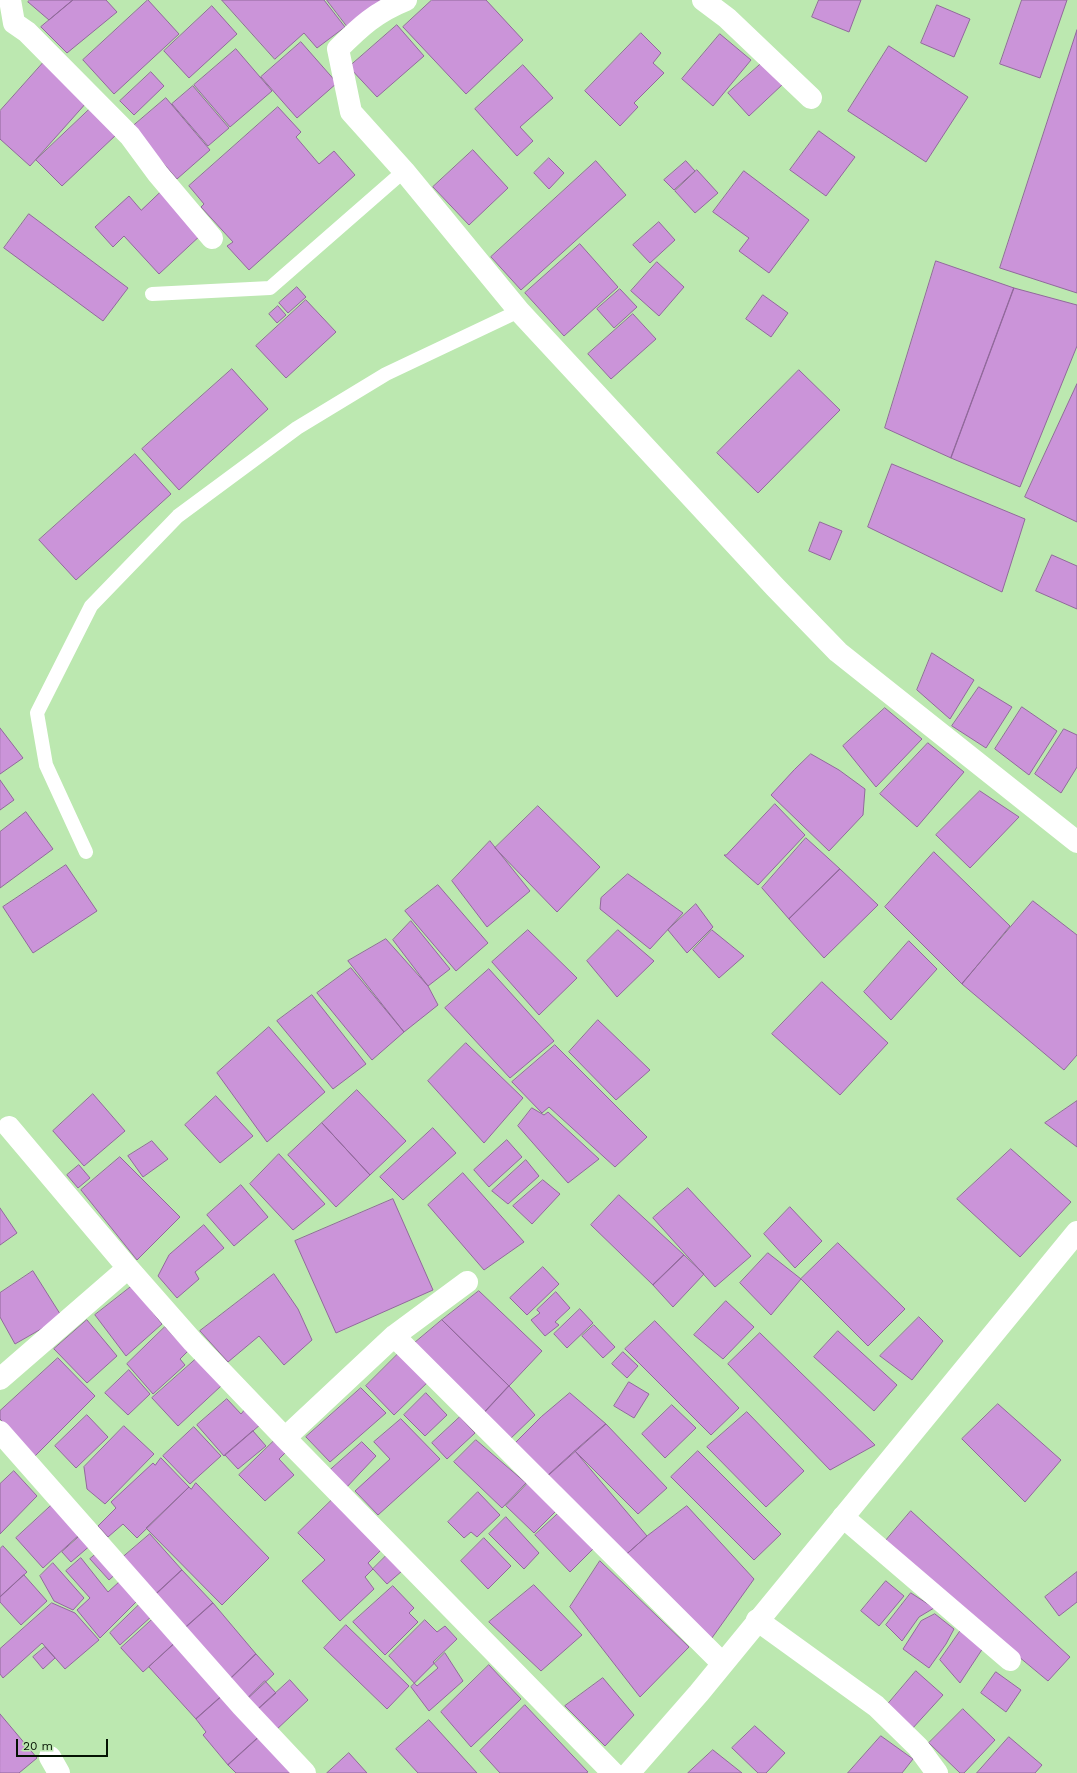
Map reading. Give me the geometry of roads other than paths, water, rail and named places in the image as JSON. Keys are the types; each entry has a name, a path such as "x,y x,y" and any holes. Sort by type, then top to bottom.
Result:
{"street":[{"path":"10,0 14,22 27,32 130,136 158,174 212,238"},
{"path":"406,0 387,8 360,27 338,49 351,112 404,171 519,311 769,582 838,652 1077,842"},
{"path":"703,0 727,18 811,98"},
{"path":"9,1127 128,1268 193,1342 613,1773"},
{"path":"629,1773 699,1693 757,1620 1077,1232"},
{"path":"0,1379 128,1268"},
{"path":"285,1438 394,1336 467,1282"},
{"path":"394,1336 722,1663"},
{"path":"0,1432 242,1706 305,1773"},
{"path":"843,1517 1010,1660"},
{"path":"757,1620 876,1706 918,1747 937,1773"}],"lane":[{"path":"152,294 270,288 404,171"},
{"path":"86,852 46,765 37,714 91,606 178,516 297,428 386,374 519,311"}]}
